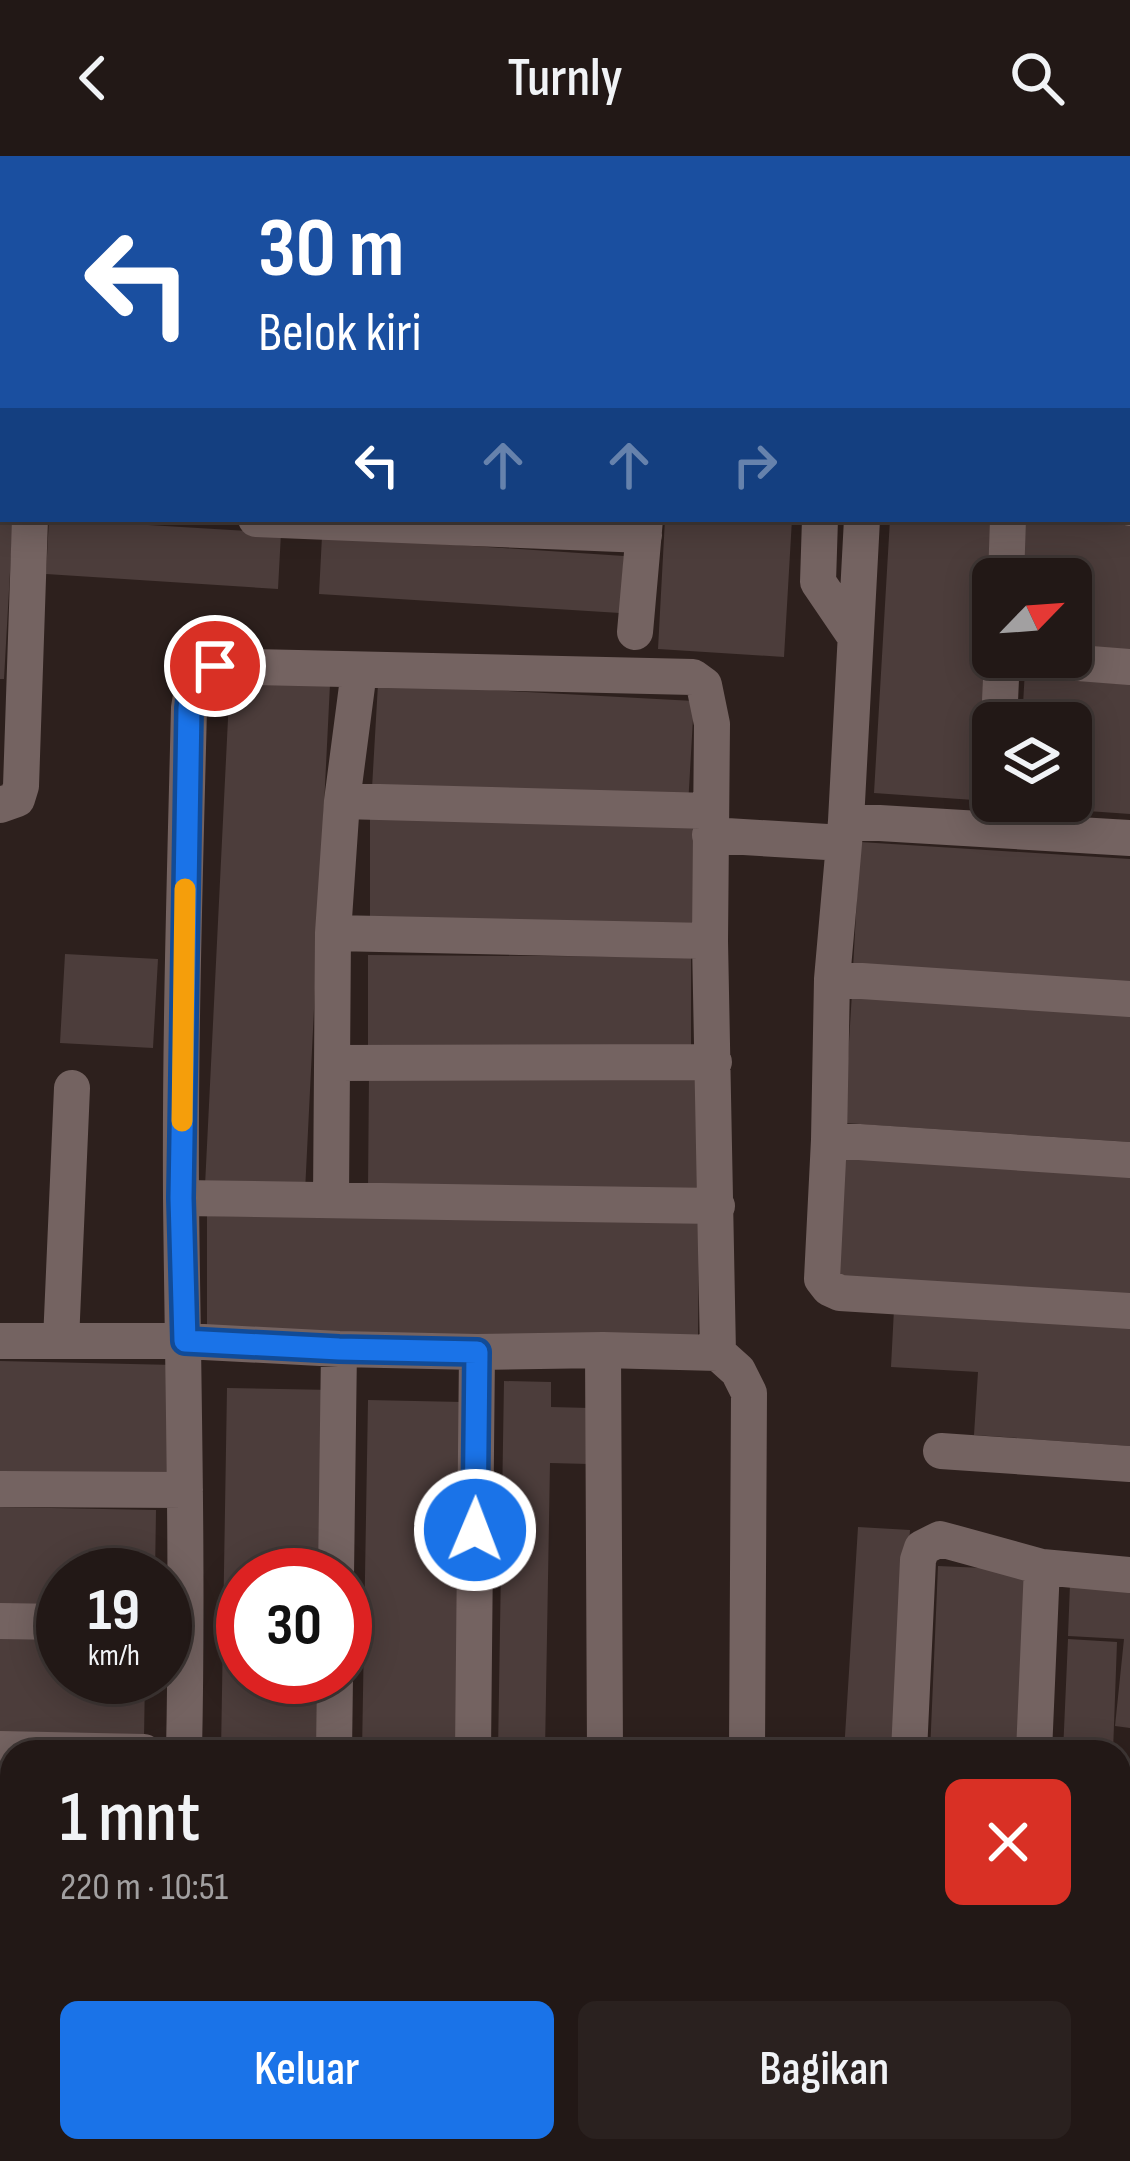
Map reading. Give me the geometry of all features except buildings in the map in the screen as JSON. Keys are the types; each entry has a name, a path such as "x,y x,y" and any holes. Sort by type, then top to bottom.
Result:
{"street":[{"path":"0,805 17,799 21,786 30,522"},
{"path":"404,522 645,527 634,632"},
{"path":"820,522 816,573 824,593 851,630"},
{"path":"862,522 835,835 821,1280 840,1293 1130,1311"},
{"path":"1007,558 1008,522"},
{"path":"1000,702 1002,657 1130,667"},
{"path":"181,1548 189,708 192,686 206,668 700,680 709,698 712,724 710,941 718,1353"},
{"path":"332,1199 333,933 341,801 359,670"},
{"path":"341,801 710,823 758,838 835,835 972,819"},
{"path":"1032,822 1130,838"},
{"path":"333,933 710,941"},
{"path":"832,979 1130,999"},
{"path":"334,1063 714,1062"},
{"path":"61,1341 73,1088"},
{"path":"829,1140 1130,1160"},
{"path":"181,1198 717,1206"},
{"path":"0,1341 718,1353 738,1371 749,1393 747,1740"},
{"path":"336,1548 339,1349"},
{"path":"602,1350 605,1740"},
{"path":"473,1740 477,1352"},
{"path":"941,1451 1130,1464"},
{"path":"0,1490 185,1490"},
{"path":"910,1740 922,1548 940,1540 1042,1567 1130,1575"},
{"path":"1035,1740 1042,1567"},
{"path":"0,1621 36,1622"},
{"path":"181,1704 183,1740"},
{"path":"334,1740 335,1704"}],"slow traffic":[{"path":"182,1121 185,889"}],"route":[{"path":"215,666 197,676 189,708 181,1198 185,1341 477,1352 475,1530"}]}
